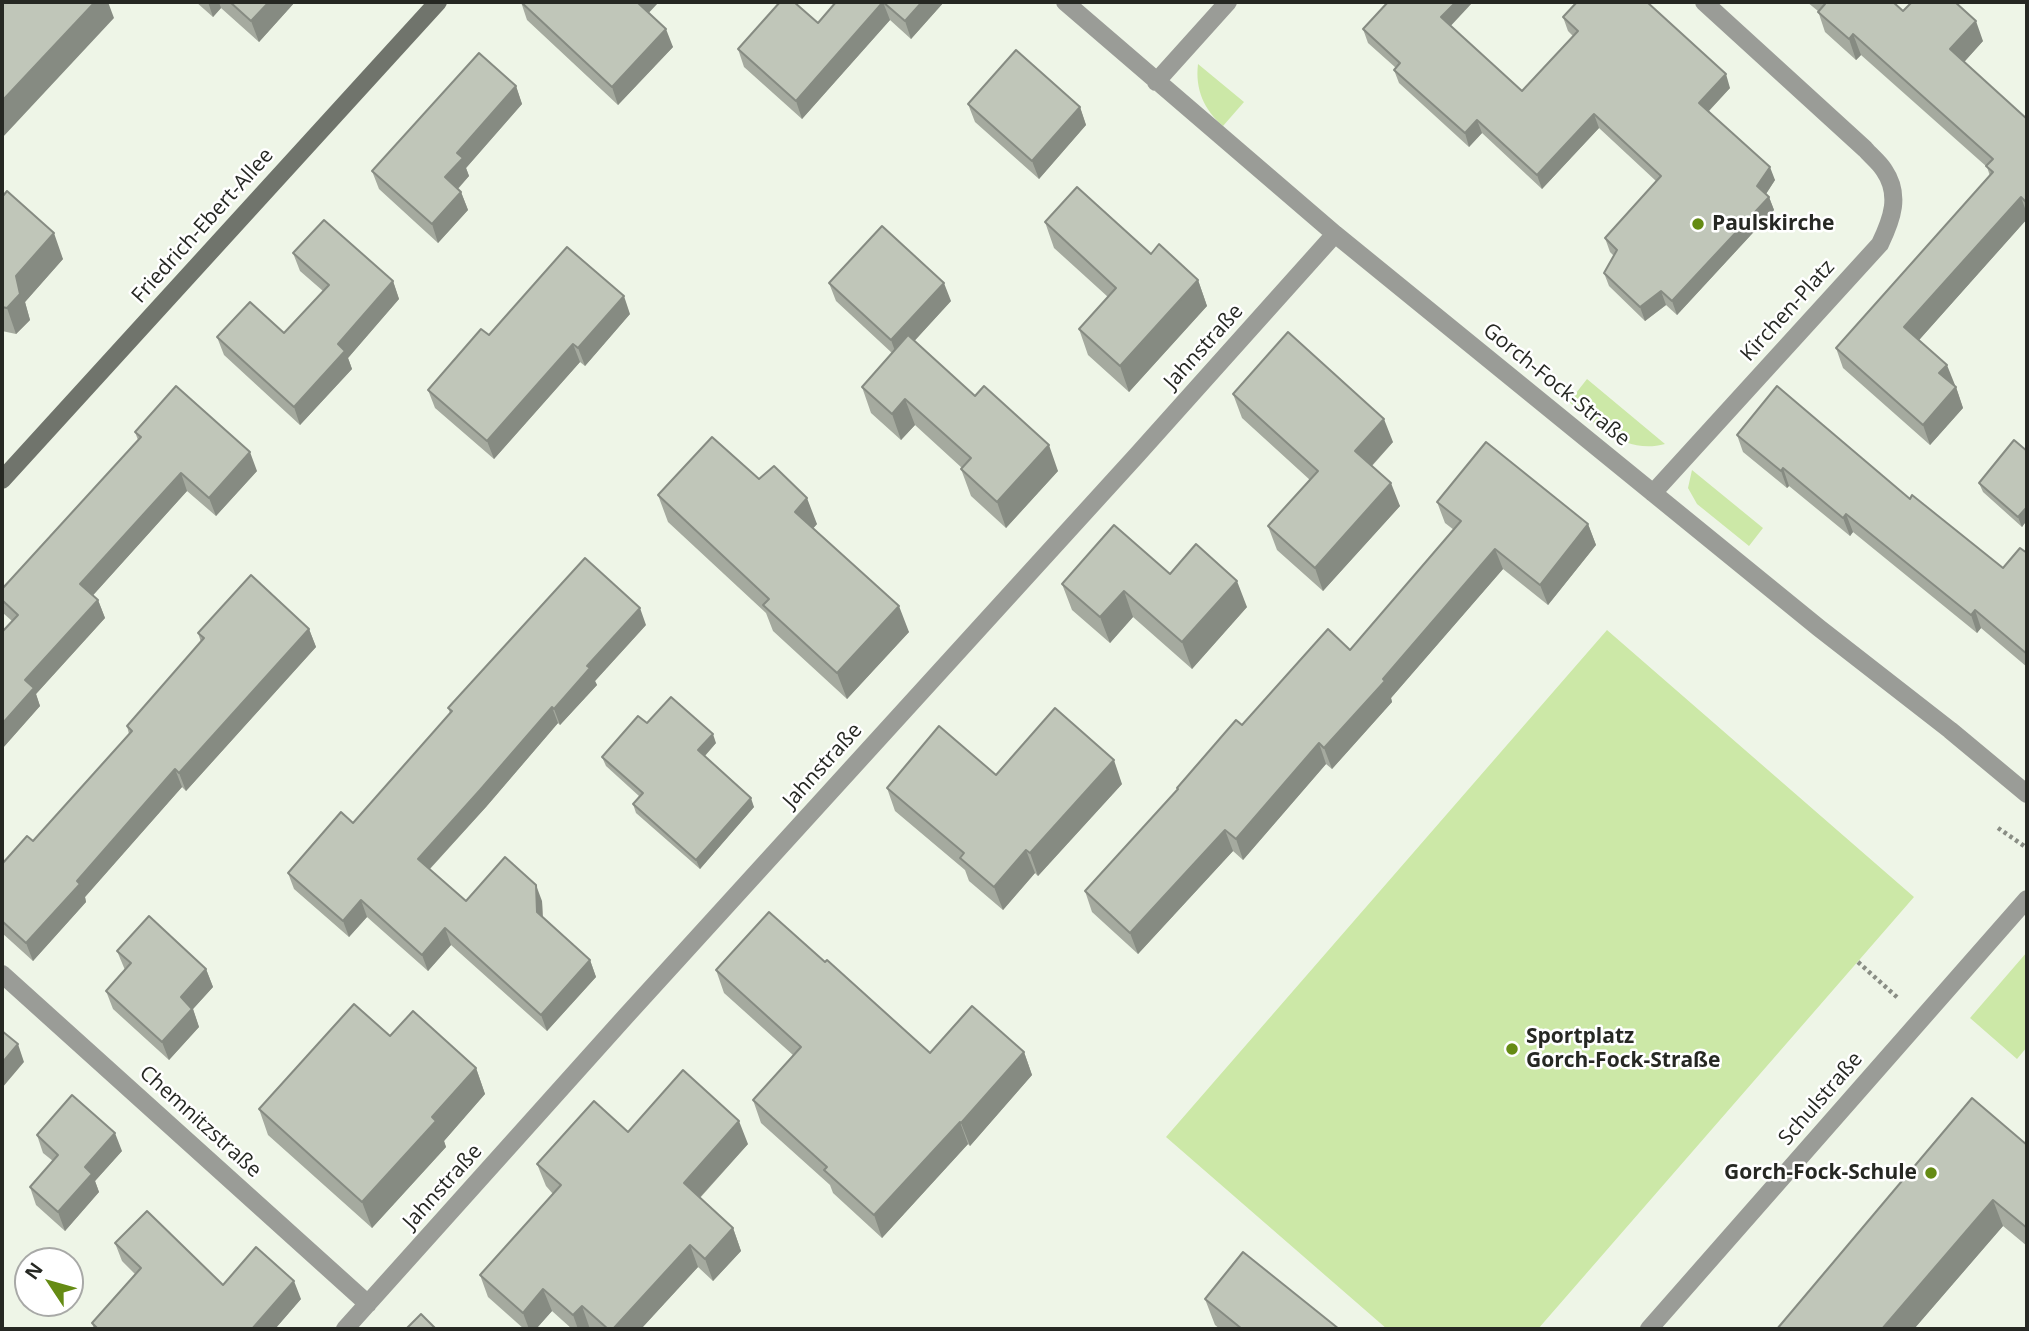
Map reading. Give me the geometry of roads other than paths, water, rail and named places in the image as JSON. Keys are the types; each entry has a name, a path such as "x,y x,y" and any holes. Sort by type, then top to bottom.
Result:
{"street":[{"name":"Friedrich-Ebert-Allee","path":"2,480 438,2"},
{"name":"Gorch-Fock-Straße","path":"1065,2 1335,234 2027,794"},
{"path":"1156,82 1227,2"},
{"name":"Kirchen-Platz","path":"1653,493 1880,244 1891,220 1894,194 1884,170 1865,149 1704,2"},
{"name":"Jahnstraße","path":"345,1329 1335,234"},
{"name":"Schulstraße","path":"1649,1329 2027,899"},
{"name":"Chemnitzstraße","path":"2,974 368,1304"}],"place":[{"name":"Paulskirche","path":"1698,224"},
{"name":"Sportplatz Gorch-Fock-Straße","path":"1512,1049"},
{"name":"Gorch-Fock-Schule","path":"1931,1173"}]}
